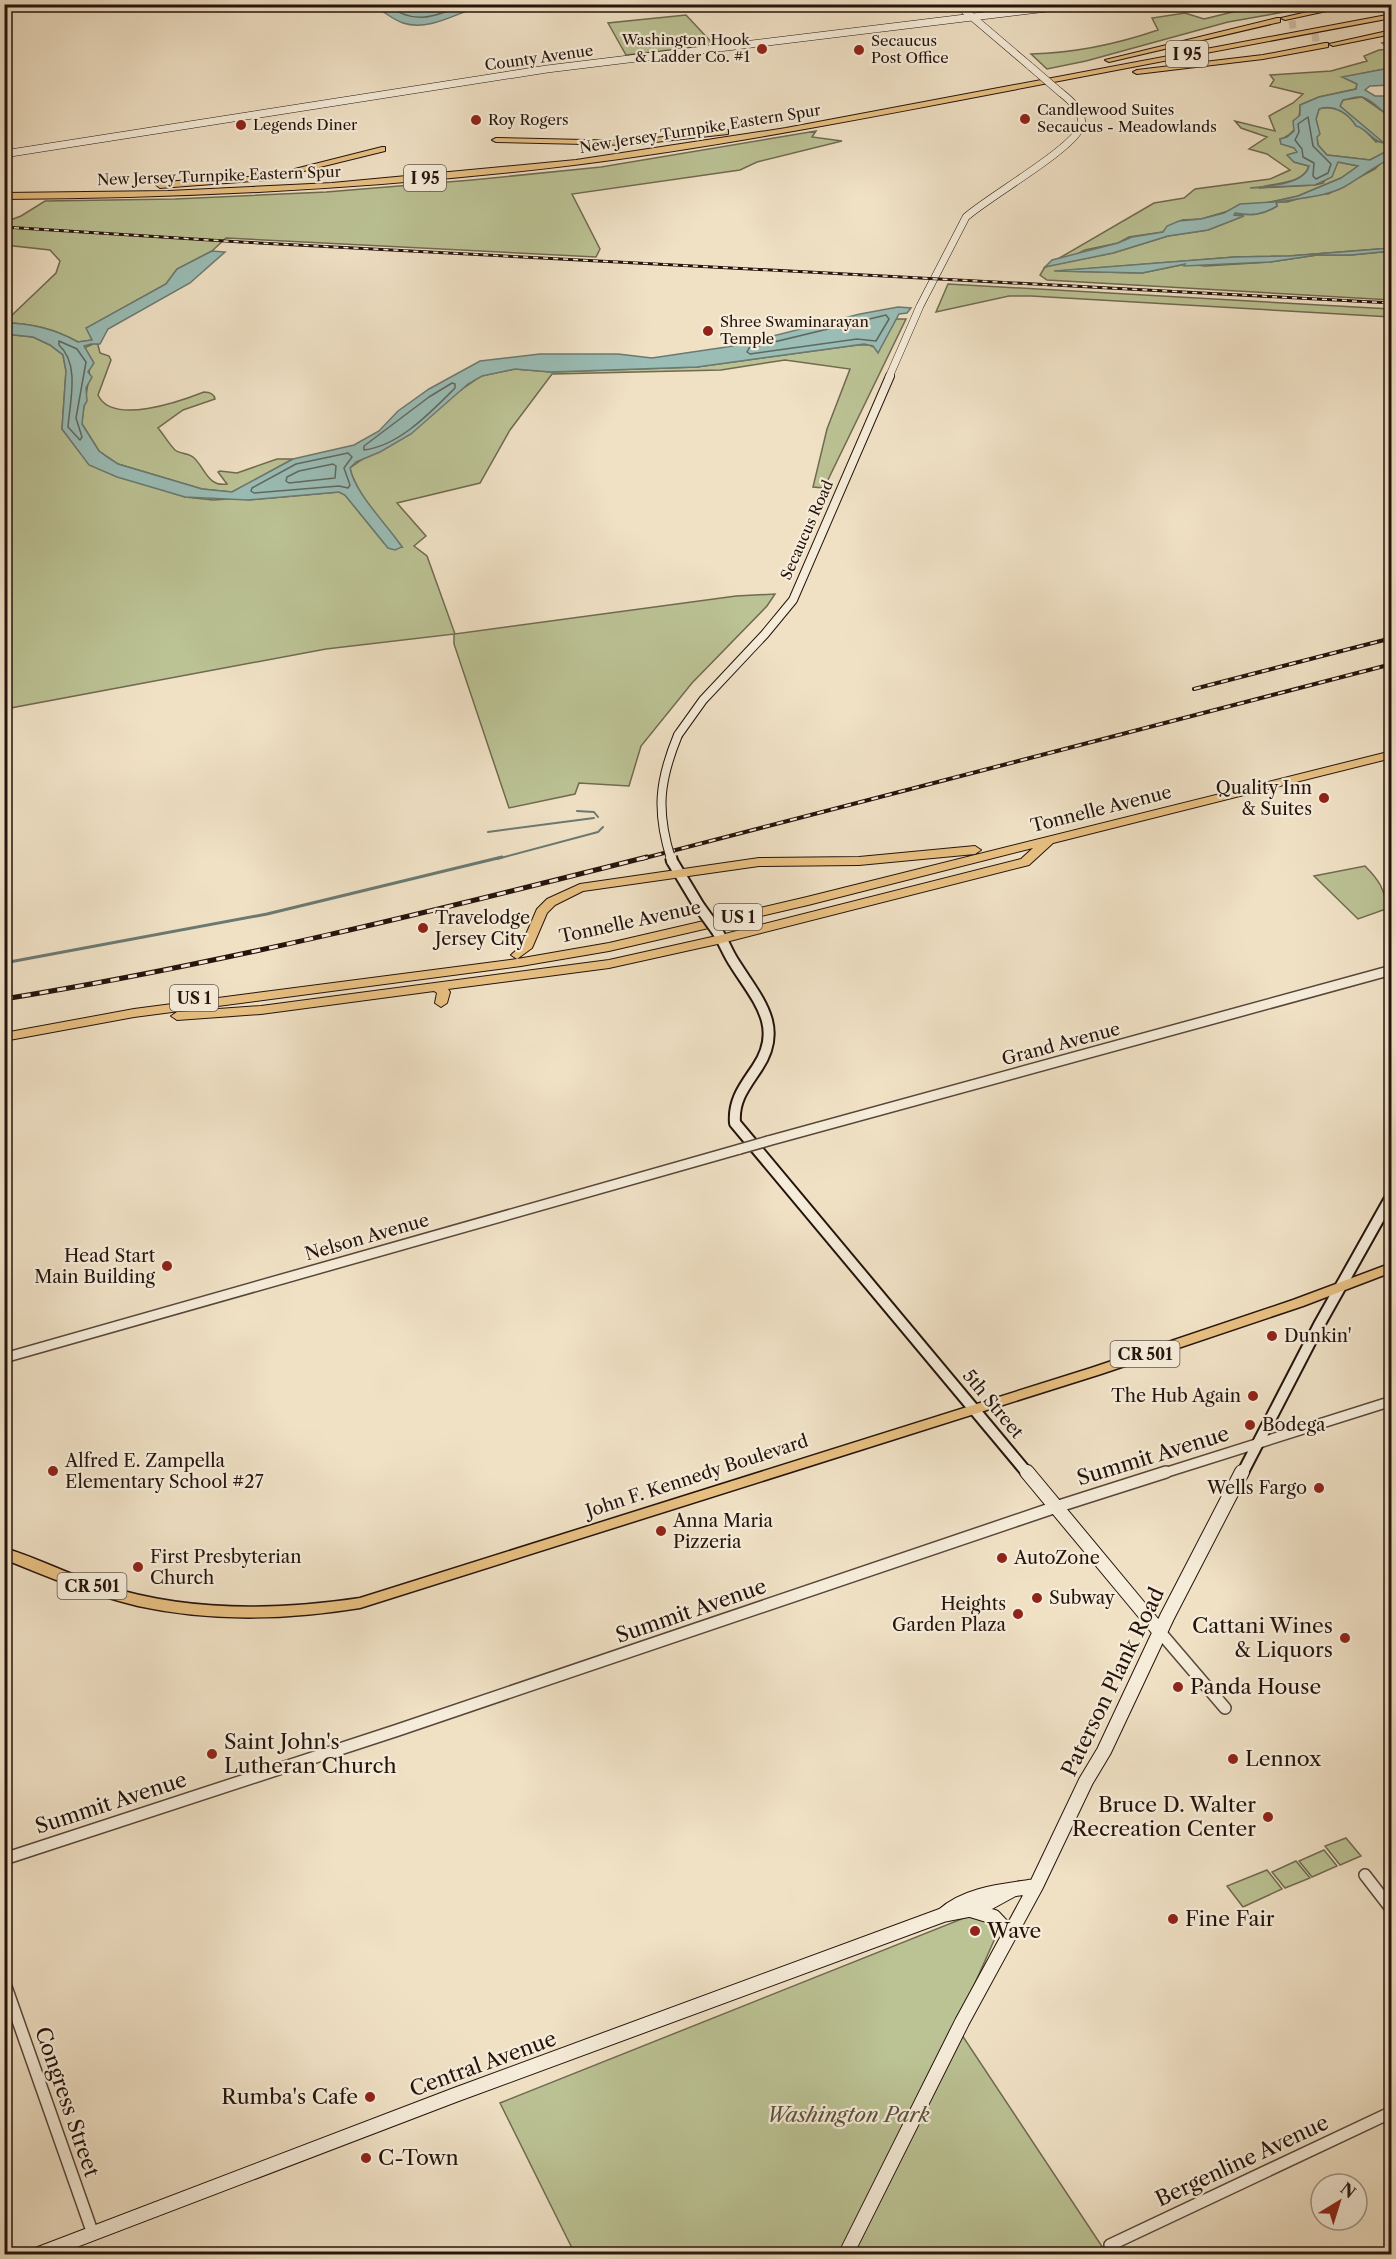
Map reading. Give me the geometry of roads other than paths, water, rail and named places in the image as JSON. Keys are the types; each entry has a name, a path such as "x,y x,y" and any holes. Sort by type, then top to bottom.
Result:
{"highway":[{"path":"1338,8 1349,4"},
{"path":"1176,44 1287,22 1356,4"},
{"path":"1001,85 1176,44 1287,22 1392,7"},
{"name":"New Jersey Turnpike Eastern Spur","path":"4,190 280,183 442,171 619,150 765,127 1392,14"},
{"name":"New Jersey Turnpike Eastern Spur","path":"4,196 222,192 443,177 659,151 983,93 1392,14"},
{"path":"983,93 1392,22"},
{"path":"841,119 1084,80 1256,58 1392,32"},
{"path":"499,137 532,141 635,142 765,127"},
{"path":"79,189 267,178 382,149"},
{"name":"Tonnelle Avenue","path":"4,1030 117,1008 517,954 609,939 1392,747"},
{"name":"Tonnelle Avenue","path":"4,1037 73,1023 521,962 609,947 808,901 1392,754"},
{"path":"73,1023 261,1010 609,964 719,935 1025,862 1050,840"},
{"path":"517,954 526,948 541,912 551,902 580,888 742,864 903,858 975,850"},
{"path":"436,987 444,992 441,1002"}],"main road":[{"name":"Secaucus Road","path":"735,1123 733,1114 737,1101 768,1048 769,1033 764,1013 719,935 672,861 662,833 659,807 665,764 678,735 707,698 778,621 793,600 920,306 966,217 978,206 1071,141 1081,126 1076,108 1060,92 957,4"},
{"name":"County Avenue","path":"4,155 562,67 1080,4"},
{"name":"5th Street","path":"735,1123 1160,1632"},
{"name":"Paterson Plank Road","path":"846,2254 962,2022 1036,1886 1089,1776 1104,1751 1160,1632 1257,1444 1392,1195"},
{"name":"John F. Kennedy Boulevard","path":"4,1553 126,1597 181,1609 258,1614 338,1607 386,1597 1159,1350 1340,1288 1392,1267"},
{"name":"Central Avenue","path":"943,1915 949,1909 991,1892 1036,1886"},
{"name":"Central Avenue","path":"39,2254 58,2251 93,2234 455,2095 943,1915 954,1915 970,1910 1004,1897 1012,1890"},
{"path":"970,1910 983,1911 998,1920 1010,1934"}],"street":[{"name":"Grand Avenue","path":"740,1149 1392,970"},
{"name":"Nelson Avenue","path":"4,1358 740,1149"},
{"name":"Summit Avenue","path":"4,1859 398,1730 1056,1507 1392,1401"},
{"name":"5th Street","path":"1160,1632 1225,1708"},
{"path":"1365,1875 1392,1910"},
{"name":"Congress Street","path":"4,1981 93,2234"},
{"name":"Bergenline Avenue","path":"1113,2249 1392,2112"}],"water":[{"path":"370,5 485,5 445,20 413,25 403,23"},
{"path":"1385,62 1391,62 1391,85 1370,86 1365,90 1375,96 1391,96 1389,103 1391,116 1362,97 1343,100 1340,106 1384,143 1356,126 1345,114 1330,108 1319,109 1316,119 1320,134 1317,137 1318,145 1327,155 1370,160 1385,152 1385,148 1391,148 1391,159 1344,187 1329,193 1276,203 1277,206 1262,213 1235,213 1234,215 1244,216 1208,230 1168,236 1113,253 1045,267 1052,260 1118,243 1132,237 1163,232 1167,226 1179,221 1201,219 1224,213 1240,204 1273,202 1298,196 1341,178 1358,166 1338,162 1332,177 1315,185 1250,188 1293,181 1306,172 1309,166 1294,162 1287,155 1297,152 1294,148 1281,144 1280,139 1294,131 1293,121 1300,115 1300,105 1319,97 1356,89 1357,84 1342,77 1390,68"},
{"path":"1391,248 1391,251 1351,255 1317,255 1270,262 1184,266 1185,264 1142,273 1054,271 1235,257 1289,256"},
{"path":"212,251 225,252 190,283 108,329 100,344 84,346 94,363 88,372 92,377 86,388 87,401 84,406 82,424 99,451 118,464 202,489 232,492 293,459 354,445 379,431 398,411 429,389 480,361 540,354 618,354 652,358 733,346 860,314 898,307 911,308 907,313 899,314 878,353 873,346 864,344 697,367 551,372 515,369 482,376 468,384 411,434 380,452 356,462 350,468 358,488 402,547 395,550 388,548 345,495 339,492 248,500 185,497 117,477 89,465 62,429 66,371 63,355 50,345 33,337 5,334 5,323 15,323 52,330 78,342 92,340 86,328 166,284 177,269"}],"waterway":[{"path":"577,811 594,812 598,817"},
{"path":"488,832 594,818"},
{"path":"497,859 598,832 603,827"},
{"path":"4,963 267,914 502,857"}],"tunnel":[{"path":"1289,25 1296,24"},
{"path":"1312,38 1319,37"}],"railway":[{"path":"4,227 241,242 1392,303"},
{"path":"1194,689 1392,638"},
{"path":"641,859 1392,664"},
{"path":"4,999 247,953 647,857"}],"place":[{"name":"Washington Hook & Ladder Co. #1","path":"762,49"},
{"name":"Secaucus Post Office","path":"859,50"},
{"name":"Candlewood Suites Secaucus - Meadowlands","path":"1025,119"},
{"name":"Roy Rogers","path":"476,120"},
{"name":"Legends Diner","path":"241,125"},
{"name":"Shree Swaminarayan Temple","path":"708,331"},
{"name":"Quality Inn & Suites","path":"1324,798"},
{"name":"Travelodge Jersey City","path":"423,928"},
{"name":"Head Start Main Building","path":"167,1266"},
{"name":"Dunkin'","path":"1272,1336"},
{"name":"The Hub Again","path":"1253,1396"},
{"name":"Bodega","path":"1250,1425"},
{"name":"Alfred E. Zampella Elementary School #27","path":"53,1471"},
{"name":"Wells Fargo","path":"1319,1488"},
{"name":"Anna Maria Pizzeria","path":"661,1531"},
{"name":"AutoZone","path":"1002,1558"},
{"name":"First Presbyterian Church","path":"138,1567"},
{"name":"Subway","path":"1037,1598"},
{"name":"Heights Garden Plaza","path":"1018,1614"},
{"name":"Cattani Wines & Liquors","path":"1345,1638"},
{"name":"Panda House","path":"1178,1687"},
{"name":"Saint John's Lutheran Church","path":"212,1754"},
{"name":"Lennox","path":"1233,1759"},
{"name":"Bruce D. Walter Recreation Center","path":"1268,1817"},
{"name":"Fine Fair","path":"1173,1919"},
{"name":"Wave","path":"975,1931"},
{"name":"Rumba's Cafe","path":"370,2097"},
{"name":"C-Town","path":"366,2158"}],"park label":[{"name":"Washington Park","path":"848,2115"}]}
